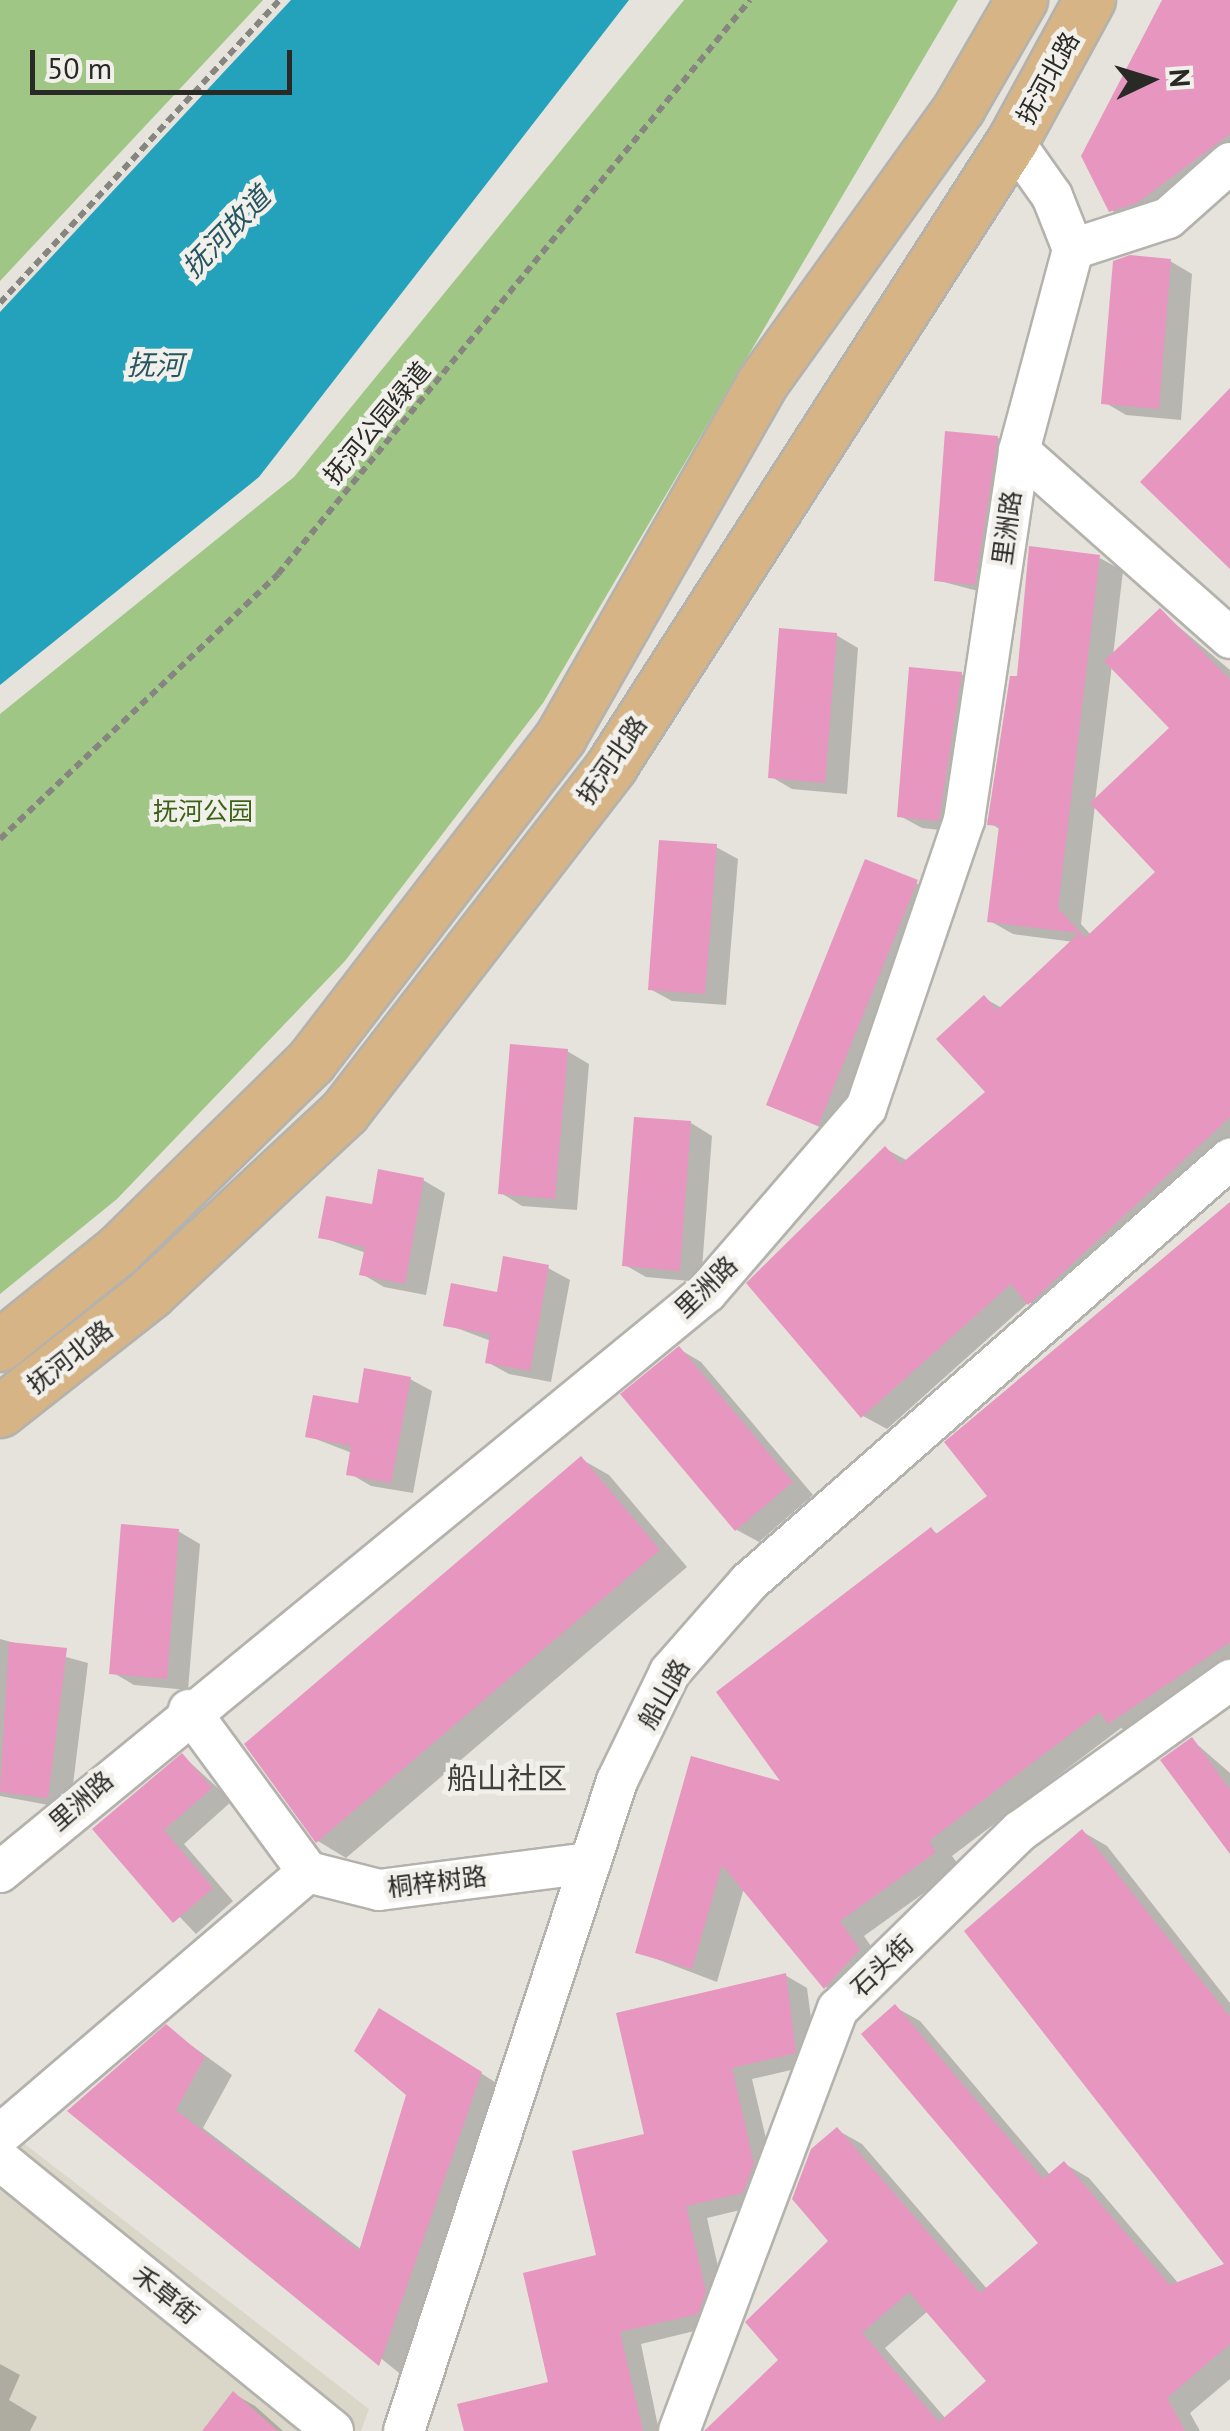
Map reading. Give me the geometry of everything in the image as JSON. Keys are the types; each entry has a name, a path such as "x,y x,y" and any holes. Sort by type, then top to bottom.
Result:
{"main road":[{"name":"抚河北路","path":"0,1346 117,1252 311,1062 561,736 762,384 960,106 1022,0"},
{"name":"抚河北路","path":"0,1412 151,1293 345,1112 612,766 1013,141 1090,0"}],"street":[{"path":"1013,141 1052,196 1073,250 1168,218 1230,163"},
{"name":"里洲路","path":"0,1872 189,1710 708,1292 866,1108 964,820 1019,451 1073,250"},
{"name":"里洲路","path":"1019,451 1230,638"},
{"name":"船山路","path":"404,2431 590,1863 670,1672 750,1582 1230,1159"},
{"name":"石头街","path":"678,2431 838,2009 1020,1831 1230,1680"},
{"path":"0,2135 308,1872 189,1710"},
{"name":"桐梓树路","path":"308,1872 378,1890 590,1863"},
{"name":"禾草街","path":"0,2160 333,2431"}],"path":[{"path":"0,303 280,0"},
{"name":"抚河公园绿道","path":"0,839 278,574 750,0"}],"shaded area":[{"path":"22,2142 369,2409 361,2431 0,2431 0,2147"}],"green space":[{"path":"0,0 263,0 0,281"},
{"name":"抚河公园","path":"684,0 958,0 543,703 345,961 117,1199 0,1294 0,714 294,477"}],"water":[{"name":"抚河","path":"291,0 629,0 259,477 0,685 0,312"}],"building":[{"path":"1162,0 1230,0 1230,134 1137,203 1109,212 1081,156"},
{"path":"1130,255 1171,259 1159,409 1101,404 1113,261"},
{"path":"1230,388 1230,569 1140,482"},
{"path":"945,431 998,436 975,585 934,581"},
{"path":"1029,546 1100,555 1058,908 1085,938 1155,872 1090,803 1169,728 1104,661 1160,608 1230,680 1230,1117 1028,1305 1011,1284 861,1418 746,1283 885,1146 901,1164 985,1092 936,1039 984,995 997,1010 1079,933 987,922 999,826 987,825 1010,676 1017,676"},
{"path":"779,628 837,633 825,783 768,778"},
{"path":"909,667 962,672 939,821 897,817"},
{"path":"659,840 717,844 705,994 648,990"},
{"path":"865,859 918,880 818,1126 766,1105"},
{"path":"510,1044 568,1049 555,1199 498,1194"},
{"path":"634,1117 691,1121 680,1271 622,1266"},
{"path":"378,1169 424,1178 405,1284 359,1275 365,1247 318,1238 326,1196 372,1204"},
{"path":"1230,1202 1230,1642 1108,1724 1100,1712 929,1841 936,1852 840,1921 860,1949 824,1989 722,1865 692,1969 635,1953 691,1756 780,1781 716,1692 931,1527 936,1534 987,1496 944,1442"},
{"path":"503,1256 549,1265 530,1371 485,1363 490,1334 443,1326 451,1283 497,1292"},
{"path":"679,1346 793,1482 735,1531 620,1394"},
{"path":"364,1368 411,1377 391,1483 346,1475 351,1446 305,1437 313,1395 358,1403"},
{"path":"581,1456 660,1550 316,1843 244,1744"},
{"path":"121,1524 179,1529 167,1679 109,1674"},
{"path":"9,1642 67,1648 48,1798 0,1792"},
{"path":"1192,1737 1230,1790 1230,1854 1160,1760"},
{"path":"182,1753 212,1788 164,1830 213,1888 173,1923 92,1829"},
{"path":"1082,1829 1230,2017 1230,2344 1167,2398 1185,2431 704,2431 778,2360 745,2322 828,2241 792,2199 811,2149 837,2127 980,2293 1038,2243 861,2034 895,2004 1043,2179 1064,2161 1170,2285 1224,2264 964,1931","holes":["909,2292 986,2381 939,2422 862,2333"]},
{"path":"786,1973 796,2053 732,2068 754,2164 743,2193 686,2206 706,2292 698,2314 620,2332 643,2431 464,2431 457,2404 548,2382 523,2273 596,2255 572,2151 644,2134 616,2013"},
{"path":"379,2008 482,2072 379,2366 67,2111 166,2024 205,2057 176,2110 359,2251 406,2095 354,2051"},
{"path":"233,2391 278,2431 202,2431"}],"district":[{"name":"船山社区","path":"507,1778"}],"water label":[{"name":"抚河故道","path":"226,232"}]}
